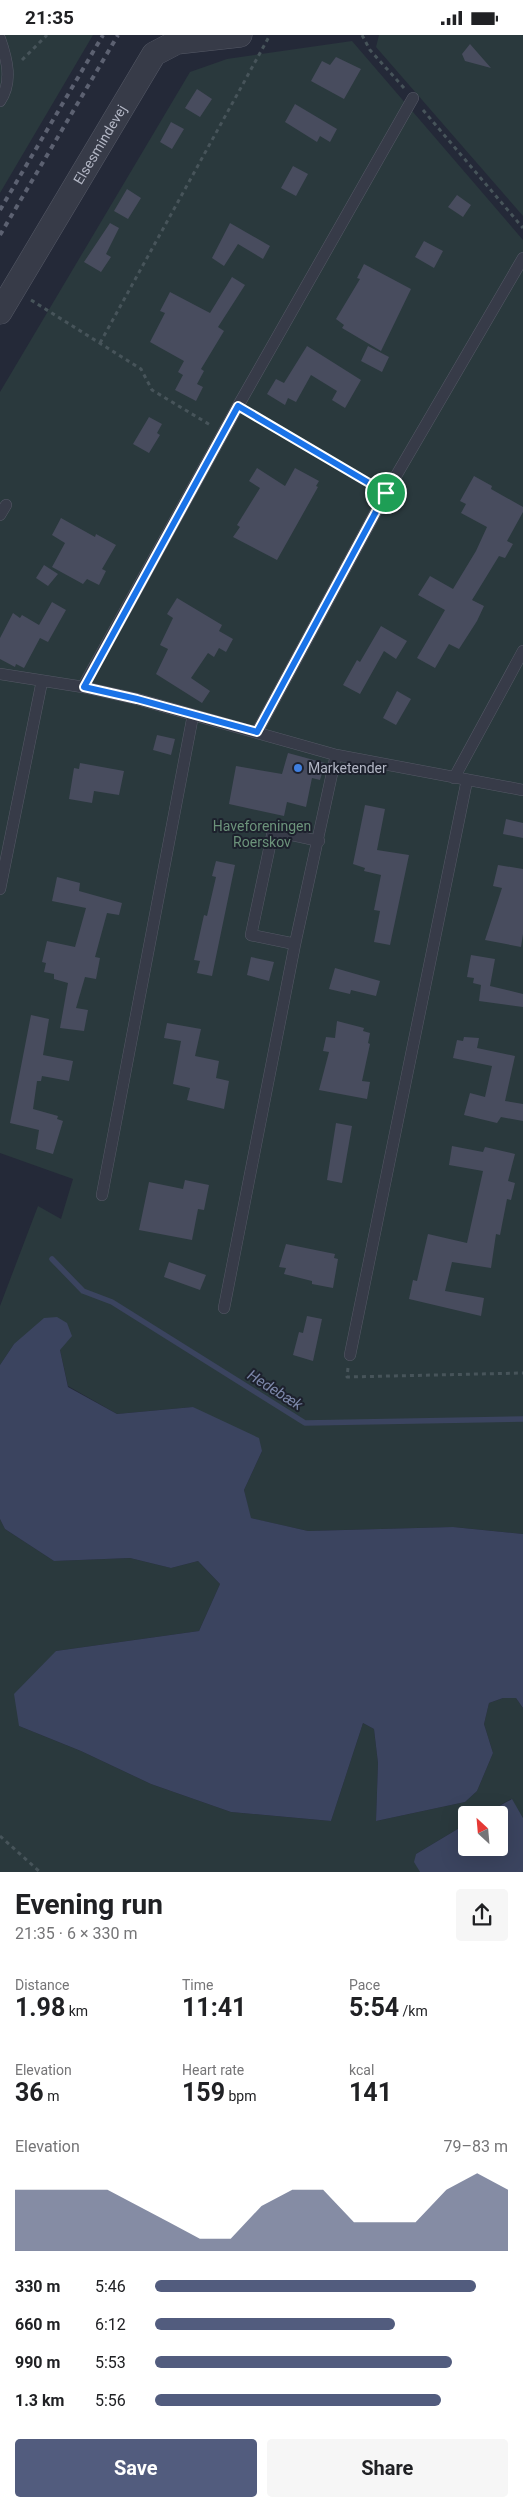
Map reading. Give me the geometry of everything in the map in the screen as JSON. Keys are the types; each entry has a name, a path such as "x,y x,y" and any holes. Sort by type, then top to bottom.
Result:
{"street":[{"name":"Elsesmindevej","path":"0,312 154,54 177,43 240,35"}],"lane":[{"path":"0,39 9,72 4,96 0,101"},
{"path":"84,687 225,433 238,406 413,98"},
{"path":"257,732 386,493 523,258"},
{"path":"454,778 523,651"},
{"path":"0,674 84,687 137,699 336,755 523,791"},
{"path":"0,889 42,681"},
{"path":"102,1195 193,715"},
{"path":"224,1307 295,944 319,841 336,755"},
{"path":"350,1355 467,781"},
{"path":"295,944 251,935 273,831 319,841"}],"path":[{"path":"9,72 48,35"},
{"path":"100,343 270,35"},
{"path":"362,35 370,49 523,227"},
{"path":"14,289 141,369 152,391 225,433"},
{"path":"238,406 386,493"},
{"path":"350,1355 347,1377 523,1373"},
{"path":"0,1836 40,1872"}],"green space":[{"path":"0,35 93,35 0,193"},
{"path":"379,35 523,35 523,216 376,47"},
{"name":"Haveforeningen Roerskov","path":"352,41 523,240 523,1534 453,1527 308,1531 250,1518 244,1490 262,1451 193,1407 117,1414 68,1386 60,1350 14,1344 0,1365 0,1306 38,1206 61,1219 73,1179 0,1153 0,392 190,72 227,59"},
{"path":"0,1519 5,1529 54,1561 130,1558 171,1568 198,1561 220,1584 199,1631 56,1651 19,1726 81,1751 151,1784 231,1812 331,1821 363,1723 374,1729 378,1763 376,1821 465,1802 477,1791 493,1753 484,1724 489,1703 503,1698 516,1698 523,1708 523,1818 511,1799 499,1806 458,1806 458,1829 416,1854 415,1862 420,1872 0,1872"}],"water":[{"path":"57,1317 67,1323 72,1336 60,1350 68,1387 117,1414 193,1407 259,1438 262,1451 244,1490 251,1518 308,1531 453,1527 523,1534 523,1708 516,1698 503,1698 489,1703 484,1724 493,1753 477,1791 465,1802 376,1821 378,1763 374,1729 363,1723 331,1821 231,1812 151,1784 81,1751 19,1726 14,1694 56,1651 199,1631 220,1584 198,1561 171,1568 130,1558 54,1561 5,1529 0,1519 0,1365 14,1344 44,1318"},
{"path":"512,1799 523,1818 523,1872 420,1872 414,1862 416,1854 458,1829 458,1856 508,1856 508,1806 499,1806"}],"building":[{"path":"470,44 491,68 465,61 462,54"},
{"path":"336,57 361,69 344,99 311,81 322,61 330,65"},
{"path":"197,89 212,99 200,117 185,108"},
{"path":"295,104 337,129 330,142 320,136 317,142 285,122"},
{"path":"171,122 184,129 172,149 160,142"},
{"path":"293,166 308,174 296,196 281,188"},
{"path":"127,189 141,198 128,219 114,211"},
{"path":"457,195 471,205 463,217 448,207"},
{"path":"110,223 119,228 106,254 111,257 101,272 84,262"},
{"path":"230,223 270,246 263,259 238,244 224,266 212,258"},
{"path":"424,241 443,251 434,268 415,257"},
{"path":"364,264 411,289 381,351 342,328 344,325 336,319 360,279 357,278"},
{"path":"232,277 245,285 218,327 224,331 201,369 204,371 197,384 203,387 196,401 175,390 183,375 178,372 184,361 150,342 165,313 160,311 170,292 210,313"},
{"path":"307,346 361,380 345,408 332,400 337,391 311,375 296,402 288,398 285,405 267,394 276,379 284,383"},
{"path":"368,346 389,357 382,372 361,361"},
{"path":"149,417 162,424 157,433 160,435 149,453 133,444"},
{"path":"257,468 285,486 295,468 319,481 316,486 318,487 277,560 233,537 240,527 237,525 260,488 249,481"},
{"path":"474,476 492,486 491,489 523,507 523,512 507,541 513,544 505,558 499,556 472,600 484,606 477,621 459,649 449,644 435,668 417,658 445,610 418,595 430,576 453,589 476,551 487,527 461,513 466,504 460,501"},
{"path":"61,518 95,537 96,534 116,545 102,569 106,571 99,585 87,579 83,584 52,567 65,543 52,535"},
{"path":"44,565 58,574 48,586 36,578"},
{"path":"177,598 222,625 219,631 233,639 226,652 219,648 214,657 208,653 191,678 210,691 202,703 156,674 168,649 160,645 173,618 167,614"},
{"path":"52,602 66,610 48,642 40,638 24,668 16,664 15,667 0,659 0,638 13,613 20,618 22,615 39,625"},
{"path":"381,626 407,641 396,659 384,651 360,694 343,685 357,660 360,662"},
{"path":"397,691 411,699 396,725 383,718"},
{"path":"157,735 175,739 171,755 153,750"},
{"path":"288,753 325,763 320,780 312,778 306,807 287,802 284,816 229,804 236,766 282,774"},
{"path":"80,763 124,771 119,795 94,791 92,803 69,799 74,768 79,769"},
{"path":"365,805 385,809 377,850 409,855 390,945 374,942 380,911 374,910 381,875 364,871 365,868 353,864"},
{"path":"506,819 523,823 523,838 503,834"},
{"path":"216,861 235,865 212,976 197,973 200,961 194,960 204,915 207,916 216,877 212,876"},
{"path":"498,865 523,869 523,934 521,947 485,940 502,888 493,886"},
{"path":"57,877 80,883 79,891 122,903 119,915 107,913 95,957 100,958 96,979 85,977 76,1008 88,1010 84,1031 60,1028 68,983 54,979 54,974 44,972 46,963 42,962 47,941 75,947 86,908 52,901"},
{"path":"471,955 495,959 490,986 523,994 523,1007 479,1001 481,985 473,983 474,978 467,977"},
{"path":"251,957 274,962 269,981 247,975"},
{"path":"335,968 380,981 376,996 351,990 350,994 329,989"},
{"path":"31,1015 49,1019 43,1055 73,1061 69,1081 42,1076 41,1081 37,1081 33,1109 58,1116 57,1119 63,1121 53,1154 36,1149 39,1130 10,1123"},
{"path":"337,1021 364,1028 363,1031 370,1033 368,1043 370,1044 362,1081 370,1082 367,1099 319,1090 329,1052 323,1051 326,1037 335,1038"},
{"path":"167,1023 201,1029 195,1056 219,1061 216,1078 229,1081 224,1109 187,1100 190,1088 173,1084 181,1041 164,1038"},
{"path":"464,1037 479,1038 477,1048 515,1056 505,1101 523,1104 523,1121 501,1117 497,1123 464,1115 470,1093 485,1097 492,1066 453,1058 457,1040 463,1041"},
{"path":"336,1123 352,1126 342,1183 327,1180"},
{"path":"452,1146 483,1152 485,1147 515,1154 508,1181 515,1183 511,1200 507,1199 500,1235 496,1234 491,1268 452,1262 445,1291 484,1298 481,1316 409,1299 413,1280 417,1281 428,1234 467,1243 483,1171 449,1165"},
{"path":"185,1180 209,1185 204,1210 198,1209 192,1240 139,1230 149,1182 183,1189"},
{"path":"286,1244 335,1254 334,1258 338,1259 333,1288 312,1284 312,1281 284,1274 286,1268 279,1267"},
{"path":"169,1262 206,1275 200,1290 164,1277"},
{"path":"307,1316 322,1319 313,1361 293,1355 299,1332 303,1333"}],"waterway":[{"name":"Hedebæk","path":"52,1259 83,1291 112,1302 305,1423 523,1419"}],"railway":[{"path":"0,210 103,35"},
{"path":"0,235 118,35"}],"place":[{"name":"Marketender","path":"298,768"}],"route":[{"path":"238,406 386,493 257,732 137,699 84,687 225,433 238,406"}]}
